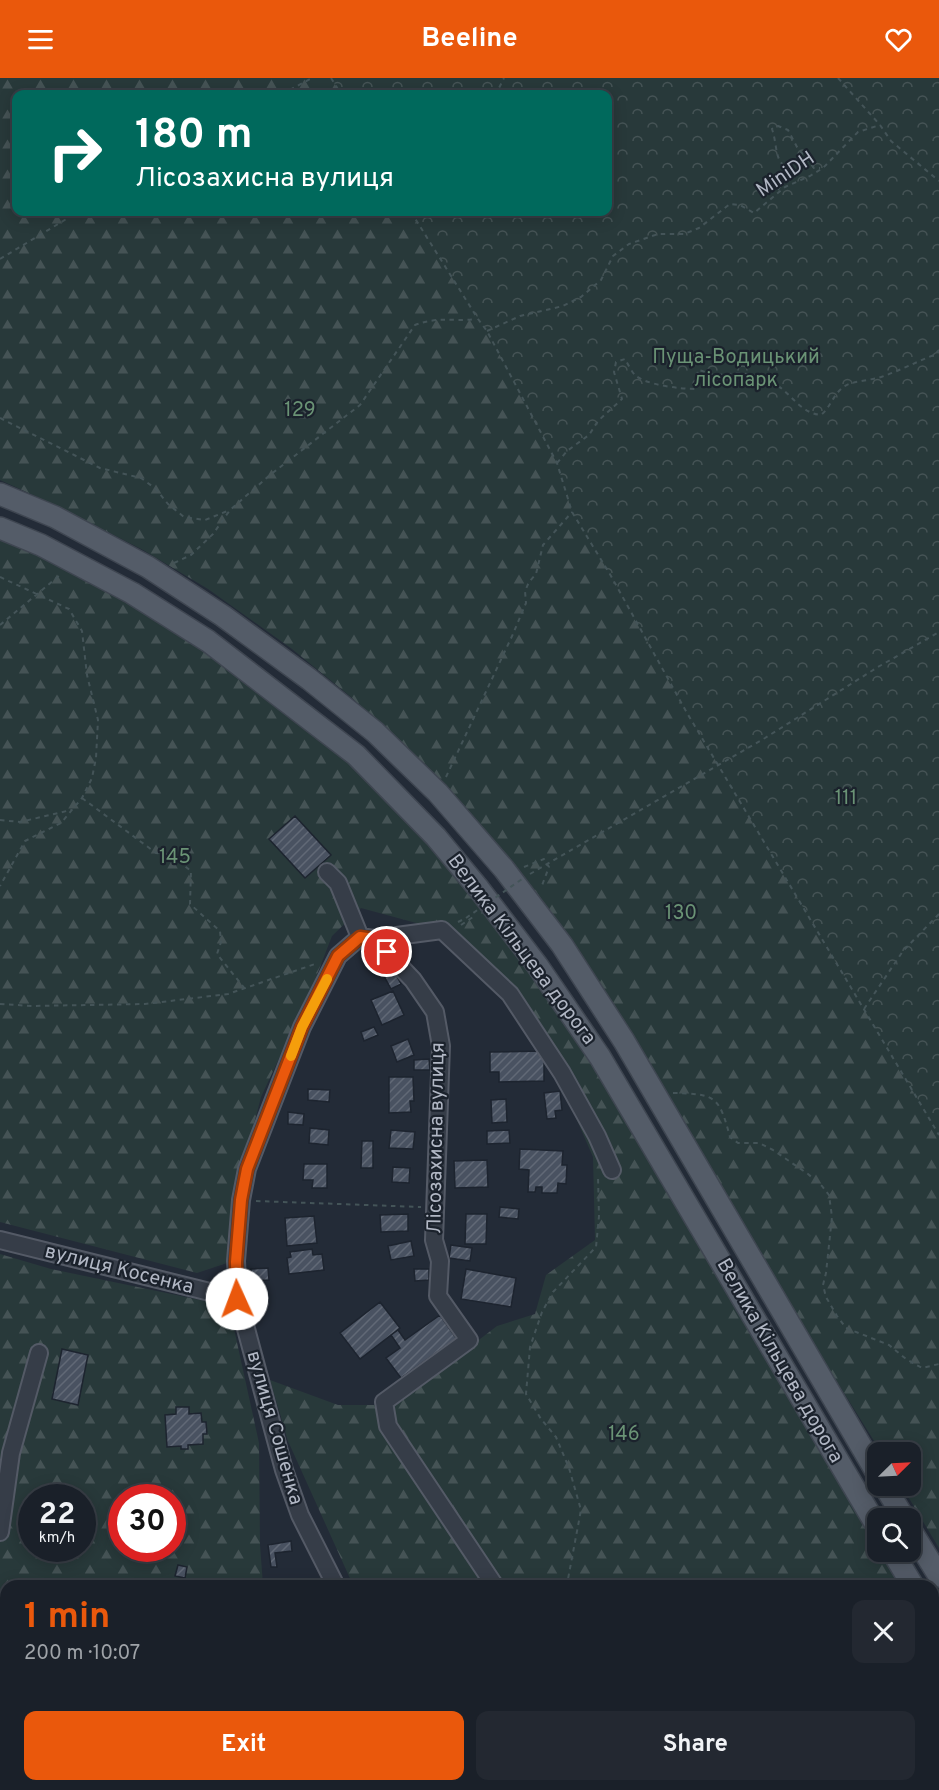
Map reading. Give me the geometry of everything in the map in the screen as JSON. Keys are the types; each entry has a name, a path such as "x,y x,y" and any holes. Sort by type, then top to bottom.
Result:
{"main road":[{"name":"Велика Кільцева дорога","path":"0,494 55,517 148,567 223,616 309,679 375,732 438,793 504,870 562,945 618,1032 867,1456"},
{"name":"Велика Кільцева дорога","path":"0,528 41,545 132,593 208,641 356,755 436,837 537,965 600,1057 867,1509"},
{"path":"921,1547 939,1576"},
{"path":"899,1562 909,1580"}],"street":[{"path":"327,872 338,883 367,938"},
{"path":"237,1299 236,1262 241,1200 247,1169 302,1027 338,956 367,938 442,930 510,994 562,1073 597,1136 605,1172"},
{"name":"Лісозахисна вулиця","path":"367,938 413,980 435,1012 441,1046 434,1240 440,1261 438,1296 469,1340 384,1402 388,1426 491,1580"},
{"name":"вулиця Косенка","path":"0,1240 237,1299"},
{"name":"вулиця Сошенка","path":"237,1299 284,1470 300,1515 333,1580"},
{"path":"0,1532 11,1453 39,1353"}],"path":[{"path":"290,90 312,78"},
{"path":"838,78 880,125 891,141 939,181"},
{"name":"MiniDH","path":"487,331 520,316 563,306 581,297 601,280 613,256 629,244 658,234 684,234 699,228 730,204 740,205 754,213 764,206 776,192 823,168 858,132 880,125"},
{"path":"776,192 784,178 796,178 796,172 781,165 777,158 777,147 772,129 778,126 788,130 807,162 814,168 823,168"},
{"path":"0,259 71,216"},
{"path":"414,216 487,331 557,463 572,512 718,764 939,1135"},
{"path":"148,567 168,565 190,555 213,534 230,510 270,475 360,405 415,325 428,320 478,319"},
{"path":"557,463 567,451 589,435 598,421 622,399 614,372 616,362 625,359 636,376 675,388 695,389 698,370 714,376 741,374 762,378 786,392 803,409 813,415 821,415 827,410 835,394 848,384 866,382 888,375 934,356 939,350"},
{"path":"0,418 100,468 141,478 156,489 168,504 184,517 205,520 230,510"},
{"path":"438,793 526,603 525,591 536,574 543,545 572,512"},
{"path":"0,625 60,575"},
{"path":"0,576 69,609 82,631 87,675 98,720 96,758 92,778 82,798 61,823 25,841 0,886"},
{"path":"473,917 461,922 547,863 939,632"},
{"path":"82,798 156,853 171,855 191,872 190,904 220,931 221,942 217,954 245,989"},
{"path":"0,820 20,822 73,810"},
{"path":"522,868 544,859 549,867 541,889"},
{"path":"864,1009 903,951 939,914"},
{"path":"0,1004 32,1006 144,1004 228,994 338,956"},
{"path":"666,1093 706,1096 717,1101 730,1137 738,1143 759,1143 773,1150 822,1186 829,1195 832,1217 823,1285 826,1297 837,1316 846,1328 890,1346 922,1368 939,1364"},
{"path":"567,1580 581,1510 569,1468 556,1437 541,1419 526,1394 530,1347 542,1312 554,1292 596,1247 605,1172"},
{"path":"241,1200 436,1208"}],"green space":[{"path":"0,78 939,78 939,1548 921,1518 921,1508 915,1508 908,1496 921,1496 921,1442 875,1442 812,1342 642,1051 607,995 547,911 471,820 456,797 424,763 351,697 292,649 208,589 143,550 0,480"},
{"name":"Пуща-Водицький лісопарк","path":"331,78 939,78 939,1135 687,713 611,576 572,512 557,463 487,331 414,216 612,216 612,90 338,90"},
{"path":"0,528 132,593 356,755 537,965 867,1511 867,1562 899,1562 910,1580 351,1580 288,1441 270,1380 338,1405 394,1405 497,1326 535,1314 546,1275 595,1240 593,1157 554,1067 509,1005 442,930 361,908 332,936 311,990 261,1097 234,1200 230,1262 197,1273 0,1222"},
{"path":"0,1254 51,1269 229,1306 259,1443 263,1580 0,1580"}],"building":[{"path":"295,816 331,855 305,878 269,839"},
{"path":"393,969 401,984 391,989 383,974"},
{"path":"393,991 404,1015 382,1025 371,1000"},
{"path":"374,1027 378,1035 364,1041 361,1032"},
{"path":"408,1039 414,1055 397,1062 391,1046"},
{"path":"544,1051 544,1081 499,1082 499,1072 490,1072 490,1052"},
{"path":"429,1059 430,1070 414,1070 414,1060"},
{"path":"389,1077 413,1077 414,1101 410,1101 411,1112 389,1113"},
{"path":"308,1089 330,1090 329,1102 308,1100"},
{"path":"560,1091 562,1110 555,1111 556,1118 547,1119 544,1093"},
{"path":"506,1099 507,1122 492,1123 491,1100"},
{"path":"288,1112 304,1114 303,1125 288,1124"},
{"path":"310,1128 329,1130 328,1145 309,1143"},
{"path":"391,1130 415,1132 413,1149 389,1148"},
{"path":"509,1130 510,1143 487,1144 487,1131"},
{"path":"362,1141 373,1141 373,1168 361,1168"},
{"path":"520,1149 563,1151 562,1165 567,1165 566,1184 558,1183 557,1193 542,1193 542,1187 536,1187 535,1192 528,1192 529,1170 519,1169"},
{"path":"487,1160 488,1187 455,1188 454,1161"},
{"path":"304,1164 327,1164 327,1188 312,1188 313,1180 303,1180"},
{"path":"393,1167 410,1168 409,1183 392,1182"},
{"path":"500,1207 519,1209 518,1219 499,1217"},
{"path":"408,1214 408,1231 381,1232 380,1215"},
{"path":"466,1214 487,1214 486,1244 465,1244"},
{"path":"314,1216 317,1243 287,1246 285,1218"},
{"path":"411,1241 414,1256 391,1260 388,1246"},
{"path":"451,1245 472,1248 470,1261 449,1258"},
{"path":"312,1249 313,1255 322,1254 324,1270 289,1274 287,1258 291,1257 290,1252"},
{"path":"268,1268 269,1280 251,1281 251,1269"},
{"path":"414,1269 429,1269 429,1280 415,1281"},
{"path":"466,1269 516,1278 511,1307 461,1299"},
{"path":"380,1302 400,1328 360,1359 340,1333"},
{"path":"440,1315 459,1342 453,1347 450,1343 401,1378 386,1358 400,1348 391,1335 398,1330 405,1340"},
{"path":"62,1349 88,1355 78,1405 52,1399"},
{"path":"176,1407 189,1407 189,1414 201,1413 202,1422 206,1422 207,1434 203,1434 203,1444 188,1445 188,1449 181,1449 181,1446 167,1447 165,1415 176,1414"},
{"path":"291,1541 292,1551 275,1553 277,1567 271,1567 268,1545"},
{"path":"178,1565 187,1567 185,1578 175,1576"}],"slow traffic":[{"path":"291,1056 302,1027 327,979"}],"route":[{"path":"237,1299 236,1262 241,1200 247,1169 302,1027 338,956 360,937 374,939 387,952"}],"park label":[{"name":"129","path":"300,411"},
{"name":"111","path":"846,799"},
{"name":"145","path":"175,858"},
{"name":"130","path":"681,914"},
{"name":"146","path":"624,1435"}]}
